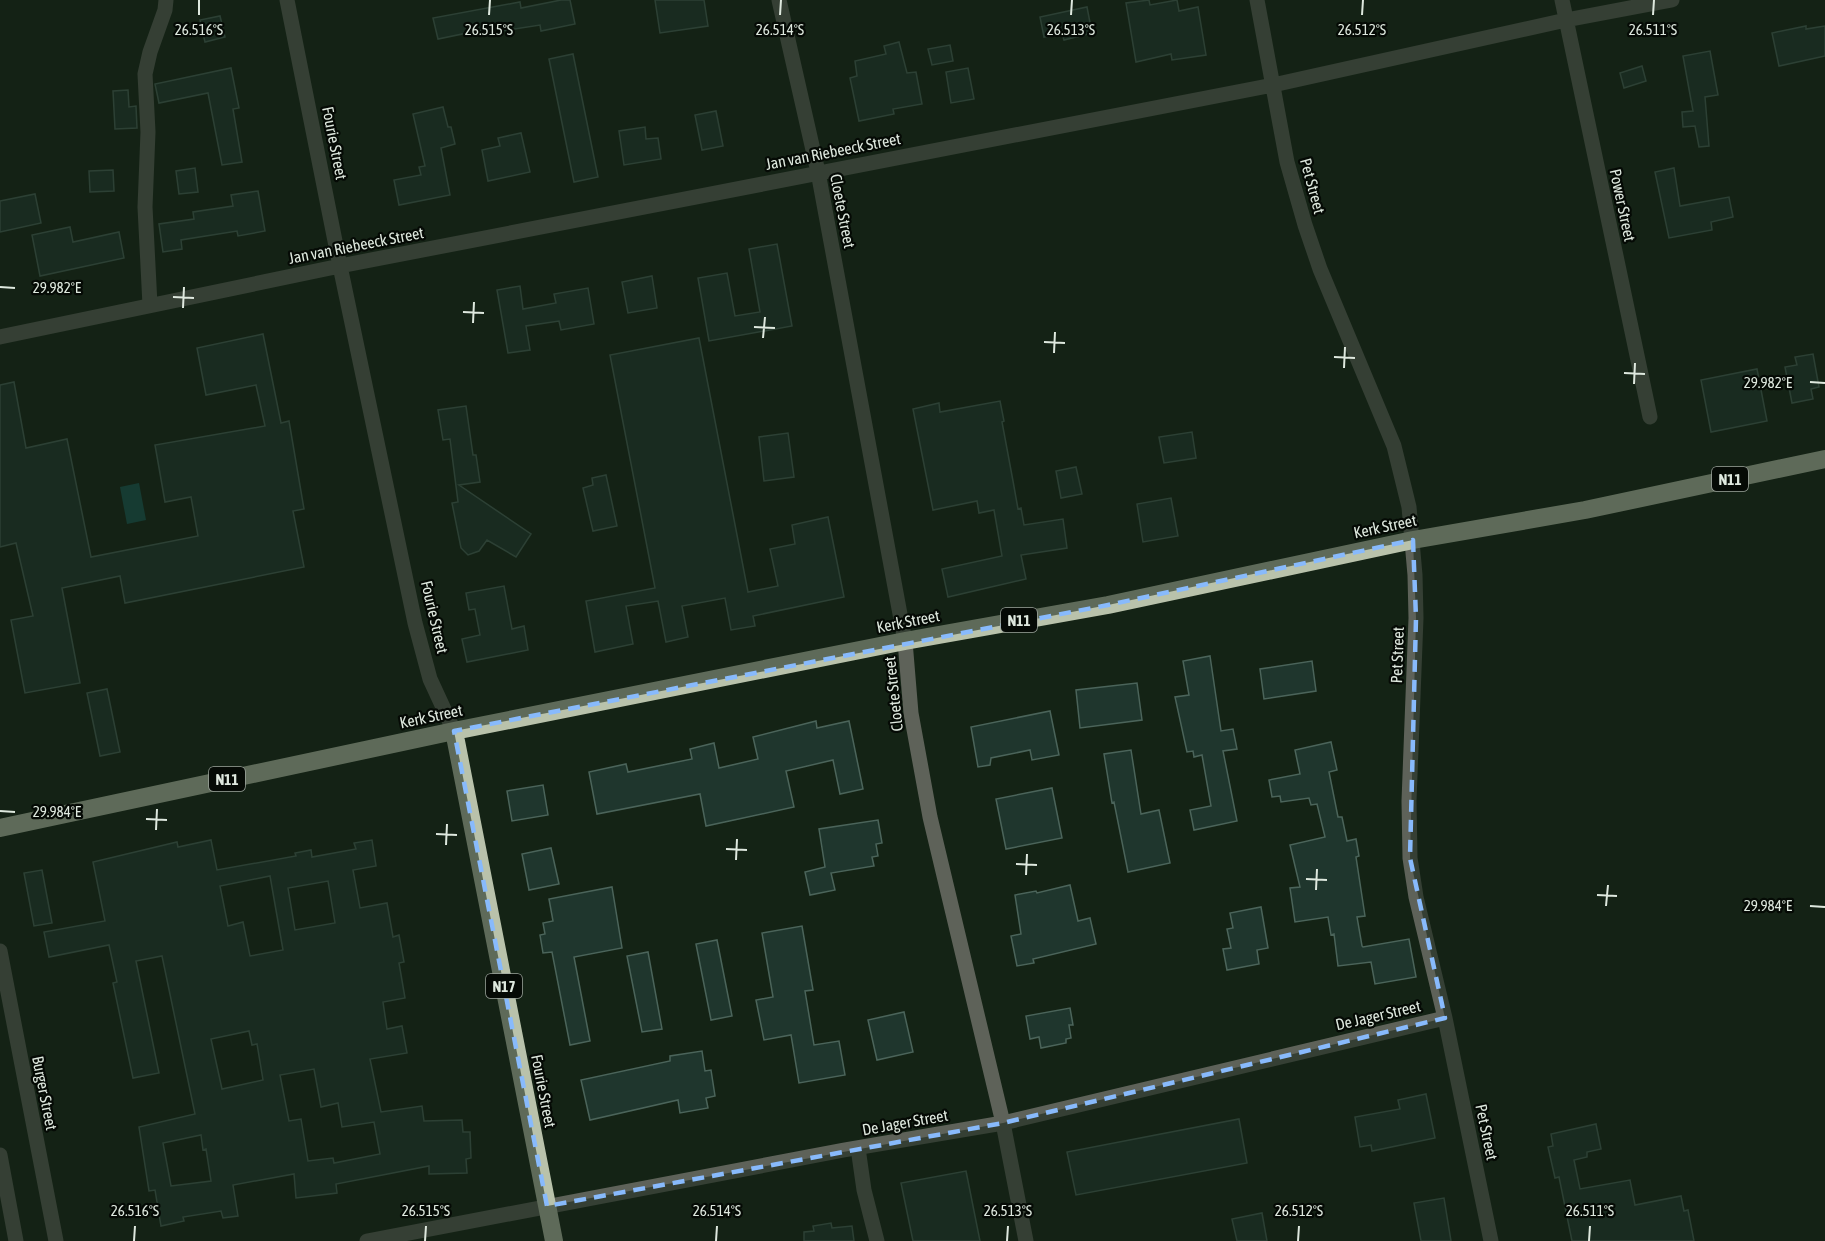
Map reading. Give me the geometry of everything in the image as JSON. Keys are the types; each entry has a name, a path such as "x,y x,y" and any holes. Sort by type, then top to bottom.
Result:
{"highway":[{"name":"Kerk Street","path":"0,828 454,731 905,641 1108,605 1413,540 1585,510 1825,459"},
{"name":"Fourie Street","path":"454,731 554,1241"}],"street":[{"path":"150,305 145,207 148,132 145,74 166,0"},
{"name":"Fourie Street","path":"287,0 340,266 416,623 430,679 454,731"},
{"name":"Cloete Street","path":"779,0 818,172 905,641 911,713 930,817 1003,1123 1026,1241"},
{"name":"Pet Street","path":"1257,0 1287,162 1305,225 1328,287 1394,446 1408,499 1413,540 1416,618 1409,801 1410,858 1416,897 1445,1018 1491,1241"},
{"name":"Power Street","path":"1562,0 1650,417"},
{"name":"Jan van Riebeeck Street","path":"0,337 340,266 1273,85 1566,20 1672,0"},
{"name":"Burger Street","path":"0,951 56,1241"},
{"name":"De Jager Street","path":"367,1241 858,1148 1003,1123 1445,1018"},
{"path":"858,1148 864,1190 877,1241"},
{"path":"0,1155 16,1241"}],"highlighted area":[{"path":"1413,540 1416,618 1410,858 1445,1018 1003,1123 547,1206 454,731 1108,605"}],"water":[{"path":"139,483 146,520 127,524 120,487"}],"building":[{"path":"570,0 575,24 541,31 540,25 502,31 501,26 438,39 433,18 520,2 521,8"},
{"path":"655,0 704,0 708,26 660,33"},
{"path":"1149,0 1150,5 1177,0 1179,11 1198,7 1206,55 1172,60 1171,54 1136,62 1126,3"},
{"path":"1087,7 1092,33 1064,40 1062,33 1044,37 1040,17"},
{"path":"220,16 225,37 205,42 200,20"},
{"path":"1806,26 1806,29 1825,26 1825,56 1779,66 1772,33"},
{"path":"899,42 907,73 916,72 922,104 893,109 894,114 859,121 850,78 857,76 855,61 886,54 884,46"},
{"path":"950,45 953,61 932,65 928,49"},
{"path":"1710,51 1718,95 1705,97 1709,146 1699,147 1695,126 1683,127 1682,112 1693,111 1683,56"},
{"path":"573,54 598,177 574,182 549,59"},
{"path":"1642,66 1646,81 1624,88 1620,73"},
{"path":"231,68 239,108 233,109 242,162 222,165 208,93 159,103 155,84"},
{"path":"968,68 974,99 951,103 946,72"},
{"path":"128,90 129,107 136,106 137,128 115,129 113,91"},
{"path":"443,107 455,144 441,148 450,195 399,205 394,180 421,175 419,167 425,166 413,114"},
{"path":"716,111 723,146 702,150 695,115"},
{"path":"645,127 646,139 658,138 661,159 624,165 619,131"},
{"path":"521,133 530,172 488,181 482,150 500,146 498,138"},
{"path":"195,168 198,192 179,194 176,171"},
{"path":"1674,168 1680,206 1729,197 1733,217 1711,222 1712,230 1669,238 1655,172"},
{"path":"113,170 114,191 90,192 89,171"},
{"path":"258,191 265,231 238,236 237,231 181,240 182,249 163,252 159,224 194,219 193,212 233,206 231,195"},
{"path":"35,194 41,223 0,232 0,201"},
{"path":"70,227 73,242 119,232 124,258 40,276 32,235"},
{"path":"777,244 792,326 709,341 698,278 727,273 735,316 760,312 749,249"},
{"path":"652,276 657,308 628,313 622,282"},
{"path":"520,286 523,309 556,303 554,294 588,288 594,324 561,330 559,321 526,326 530,350 508,353 497,290"},
{"path":"263,334 281,423 289,421 304,509 293,511 304,567 125,603 120,576 62,588 80,683 25,693 11,620 33,616 16,543 0,547 0,385 14,382 26,448 67,439 91,557 198,536 191,497 165,502 155,445 265,426 256,385 206,395 197,348"},
{"path":"699,338 748,592 778,586 770,549 795,544 792,525 828,517 844,597 753,616 755,626 731,630 725,598 682,606 688,637 666,642 658,601 626,606 633,644 595,652 586,601 655,588 610,355"},
{"path":"1813,354 1819,387 1811,389 1813,399 1792,403 1785,367 1797,365 1795,357"},
{"path":"1757,369 1767,421 1711,432 1701,380"},
{"path":"1000,401 1018,509 1021,508 1024,525 1063,519 1067,548 1021,555 1026,579 948,597 942,569 1002,556 994,510 979,513 977,501 933,510 913,409 939,403 940,412"},
{"path":"466,406 473,455 476,455 480,482 459,485 531,534 516,557 487,540 479,551 468,555 461,548 452,503 458,502 450,439 443,440 438,410"},
{"path":"1192,432 1196,458 1164,463 1159,437"},
{"path":"788,433 794,477 764,481 759,437"},
{"path":"1076,467 1082,494 1061,498 1056,471"},
{"path":"606,475 617,526 593,531 583,488 593,485 592,478"},
{"path":"1171,498 1178,536 1143,542 1137,504"},
{"path":"504,586 512,629 524,626 528,650 467,662 462,639 480,635 475,609 469,610 466,593"},
{"path":"1210,656 1221,731 1233,729 1237,749 1223,751 1237,821 1194,830 1190,810 1211,806 1202,755 1194,757 1193,751 1187,752 1175,697 1189,695 1183,661"},
{"path":"1312,661 1316,691 1264,699 1260,669"},
{"path":"1137,683 1142,720 1080,728 1076,690"},
{"path":"107,689 120,752 100,756 87,693"},
{"path":"1050,711 1059,755 1032,760 1030,750 991,758 990,765 978,767 971,727"},
{"path":"816,721 817,728 849,721 863,789 840,794 833,760 786,771 794,807 706,826 700,794 597,814 589,772 626,764 628,772 692,759 690,749 714,743 719,768 758,759 753,737"},
{"path":"1331,742 1337,770 1329,772 1338,817 1342,817 1347,841 1356,839 1359,856 1356,857 1365,916 1357,917 1362,946 1409,939 1416,977 1375,984 1371,962 1338,966 1334,934 1331,935 1328,917 1295,922 1290,888 1300,887 1290,845 1325,837 1317,804 1311,805 1309,798 1281,802 1280,796 1272,797 1269,780 1300,774 1295,750"},
{"path":"1131,750 1141,814 1159,810 1170,863 1128,872 1114,802 1112,803 1104,754"},
{"path":"543,785 548,815 512,821 507,791"},
{"path":"1052,788 1062,838 1006,849 996,799"},
{"path":"878,820 882,843 876,844 878,856 872,857 874,866 831,873 835,890 810,895 805,872 825,867 819,829"},
{"path":"211,840 217,870 296,856 295,853 311,850 312,857 356,849 354,843 372,840 376,866 353,870 360,908 387,903 393,937 399,935 404,962 399,963 405,998 383,1002 387,1029 402,1026 407,1053 370,1059 381,1112 422,1106 424,1121 462,1120 463,1132 470,1132 471,1158 466,1159 467,1173 429,1174 429,1166 336,1184 337,1193 296,1198 294,1174 233,1185 238,1216 223,1218 221,1211 183,1217 184,1221 161,1226 155,1190 149,1191 139,1127 195,1114 162,956 136,961 159,1073 133,1078 113,983 117,982 109,945 49,957 44,932 105,921 93,862 177,842 178,847","holes":["270,876 283,950 250,956 243,922 228,926 220,886","328,881 335,923 295,930 288,888","249,1031 252,1045 257,1044 263,1080 222,1089 211,1039","314,1069 321,1107 338,1103 342,1127 374,1122 380,1154 334,1163 333,1158 308,1161 301,1119 289,1121 280,1075","201,1135 203,1150 206,1149 211,1181 171,1186 163,1143"]},
{"path":"551,848 559,884 529,890 522,854"},
{"path":"42,870 52,923 34,926 24,873"},
{"path":"1070,885 1078,921 1090,918 1096,944 1033,959 1034,963 1017,966 1011,936 1021,934 1015,895 1036,891 1037,893"},
{"path":"612,887 622,948 574,957 590,1041 570,1045 552,952 543,953 540,935 545,934 543,923 553,921 549,899"},
{"path":"1261,907 1268,948 1257,950 1259,964 1227,970 1223,949 1231,948 1227,929 1233,928 1230,913"},
{"path":"802,926 813,990 805,991 814,1045 839,1041 845,1075 799,1083 791,1035 764,1040 756,1000 773,997 762,933"},
{"path":"717,940 732,1016 711,1020 696,944"},
{"path":"648,952 662,1029 642,1032 627,956"},
{"path":"1070,1008 1073,1025 1069,1025 1071,1038 1066,1039 1066,1043 1041,1048 1039,1037 1030,1039 1026,1016"},
{"path":"904,1012 913,1052 877,1060 868,1020"},
{"path":"702,1051 705,1071 711,1070 715,1096 706,1098 708,1108 680,1113 678,1100 590,1120 581,1080 670,1061 670,1056"},
{"path":"1426,1094 1435,1138 1372,1151 1371,1145 1360,1147 1355,1117 1400,1109 1398,1100"},
{"path":"1239,1119 1247,1163 1076,1195 1067,1152"},
{"path":"1596,1124 1601,1149 1587,1152 1587,1157 1574,1160 1580,1189 1630,1180 1635,1205 1681,1196 1684,1211 1688,1210 1694,1241 1572,1241 1559,1177 1555,1178 1548,1147 1553,1146 1551,1134"},
{"path":"966,1171 980,1241 913,1241 901,1183"},
{"path":"1444,1198 1451,1241 1421,1241 1414,1203"},
{"path":"1262,1213 1267,1241 1237,1241 1232,1219"},
{"path":"831,1223 832,1228 852,1226 854,1241 804,1241 804,1232 814,1231 813,1226"}]}
